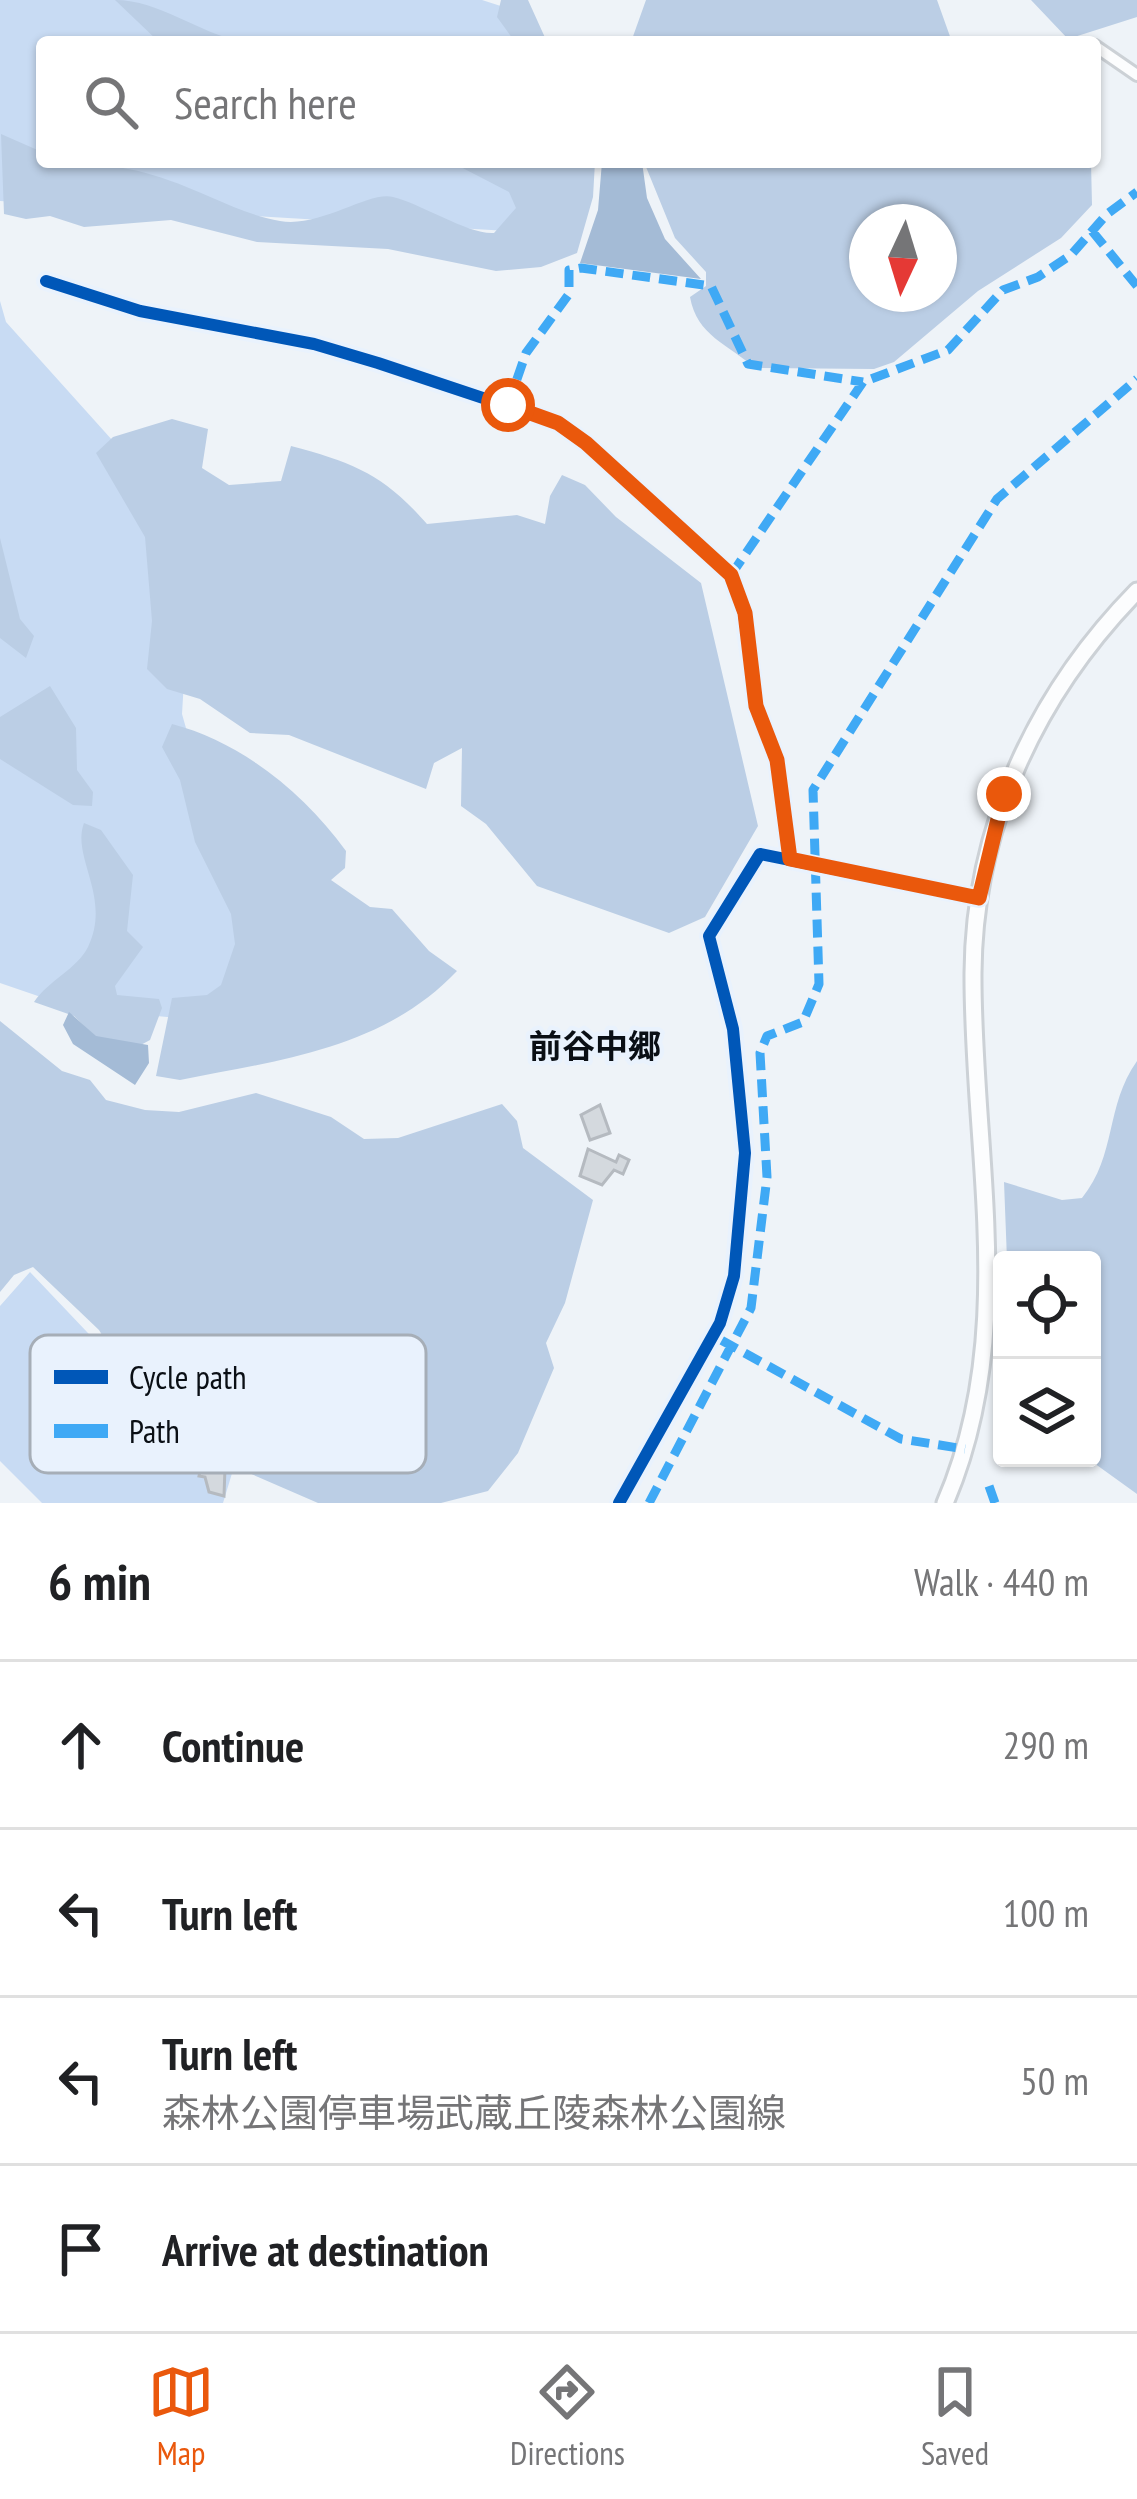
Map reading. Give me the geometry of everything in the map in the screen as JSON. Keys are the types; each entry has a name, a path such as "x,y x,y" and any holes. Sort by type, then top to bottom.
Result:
{"main road":[{"path":"945,1503 980,1389 990,1292 974,972 989,839 1039,718 1087,647 1137,590"}],"street":[{"path":"1101,50 1137,74"},
{"path":"46,280 140,311 314,344 378,363 558,423 586,443 702,544 739,592 756,706 777,760 790,859"},
{"path":"619,1503 720,1323 734,1276 745,1153 733,1029 709,936 760,854 979,898"}],"shaded area":[{"path":"0,0 482,0 513,10 524,36 36,36 36,168 546,168 508,231 0,201"},
{"path":"115,0 147,5 223,36 153,36"},
{"path":"501,0 528,0 544,36 511,36 497,17"},
{"path":"646,0 937,0 950,36 633,36"},
{"path":"1031,0 1137,0 1137,17 1065,36"},
{"path":"1,134 36,149 36,168 137,171 252,214 296,222 393,197 472,229 494,233 516,208 509,192 463,168 595,168 593,197 577,253 541,267 496,271 388,249 257,242 171,220 84,227 50,216 26,219 4,214"},
{"path":"602,168 643,168 647,198 665,239 701,279 580,263 598,210"},
{"path":"646,168 1091,168 1092,205 1061,238 957,309 957,204 849,204 849,312 953,312 894,362 874,369 755,368 699,321 690,297 706,286 706,272 675,238"},
{"path":"0,301 6,322 193,530 182,714 243,929 241,1000 188,1019 73,1008 0,983"},
{"path":"172,419 208,429 202,468 229,485 281,481 291,446 367,473 427,524 517,515 545,524 550,496 562,475 585,485 616,517 701,583 758,826 705,917 669,933 537,886 486,824 461,806 462,748 434,763 426,789 289,735 250,733 200,699 167,689 147,669 152,621 145,537 96,453 113,437"},
{"path":"0,538 20,619 34,636 26,658 0,638"},
{"path":"50,686 76,728 77,770 93,792 92,806 73,805 0,759 0,717"},
{"path":"172,724 222,743 290,790 346,851 345,868 331,880 370,907 392,909 429,951 457,971 397,1018 328,1047 180,1080 156,1076 172,998 207,995 221,985 235,944 231,914 195,842 180,780 162,747"},
{"path":"84,823 101,830 133,875 127,931 143,947 115,986 117,995 159,999 162,1008 150,1040 137,1047 100,1041 74,1016 34,1002 83,955 94,929 94,895 81,836"},
{"path":"69,1012 96,1036 148,1045 149,1063 135,1085 73,1044 63,1025"},
{"path":"0,1021 62,1071 90,1080 106,1100 145,1110 179,1112 256,1093 331,1117 364,1139 398,1138 502,1104 517,1121 523,1148 593,1200 565,1303 546,1343 554,1368 518,1453 488,1491 441,1503 318,1503 249,1473 426,1473 426,1335 102,1335 33,1267 14,1275 0,1292"},
{"path":"1137,1061 1137,1494 1100,1467 1101,1251 1007,1251 1004,1182 1062,1200 1082,1198 1101,1165 1127,1078"},
{"path":"30,1272 90,1335 30,1335 30,1473 232,1473 223,1503 42,1503 0,1461 0,1306"}],"building":[{"path":"600,1105 610,1133 590,1140 581,1115"},
{"path":"588,1149 616,1162 619,1155 629,1160 623,1174 614,1170 602,1185 580,1176"},
{"path":"225,1473 224,1496 209,1492 205,1477 199,1476"}],"marked path":[{"path":"731,575 863,382 948,350 1003,290 1038,277 1071,255 1107,214 1137,192"},
{"path":"1092,231 1137,286"},
{"path":"508,405 526,353 569,294 569,270 581,268 711,286 748,364 863,382"},
{"path":"649,1503 751,1308 767,1177 760,1053 767,1036 803,1022 819,984 813,790 997,499 1137,379"},
{"path":"721,1340 901,1439 965,1449"},
{"path":"989,1486 995,1503"}],"cycle path":[{"path":"46,281 140,311 314,344 378,363 558,423 586,443 731,575 744,613 756,706 777,760 790,859"},
{"path":"619,1503 720,1323 734,1276 745,1153 733,1029 709,936 760,854 979,898"}],"district":[{"name":"前谷中郷","path":"595,1046"}],"route":[{"path":"508,405 558,423 586,443 731,575 745,613 756,706 777,760 790,859 979,898 989,839 1004,794"}]}
